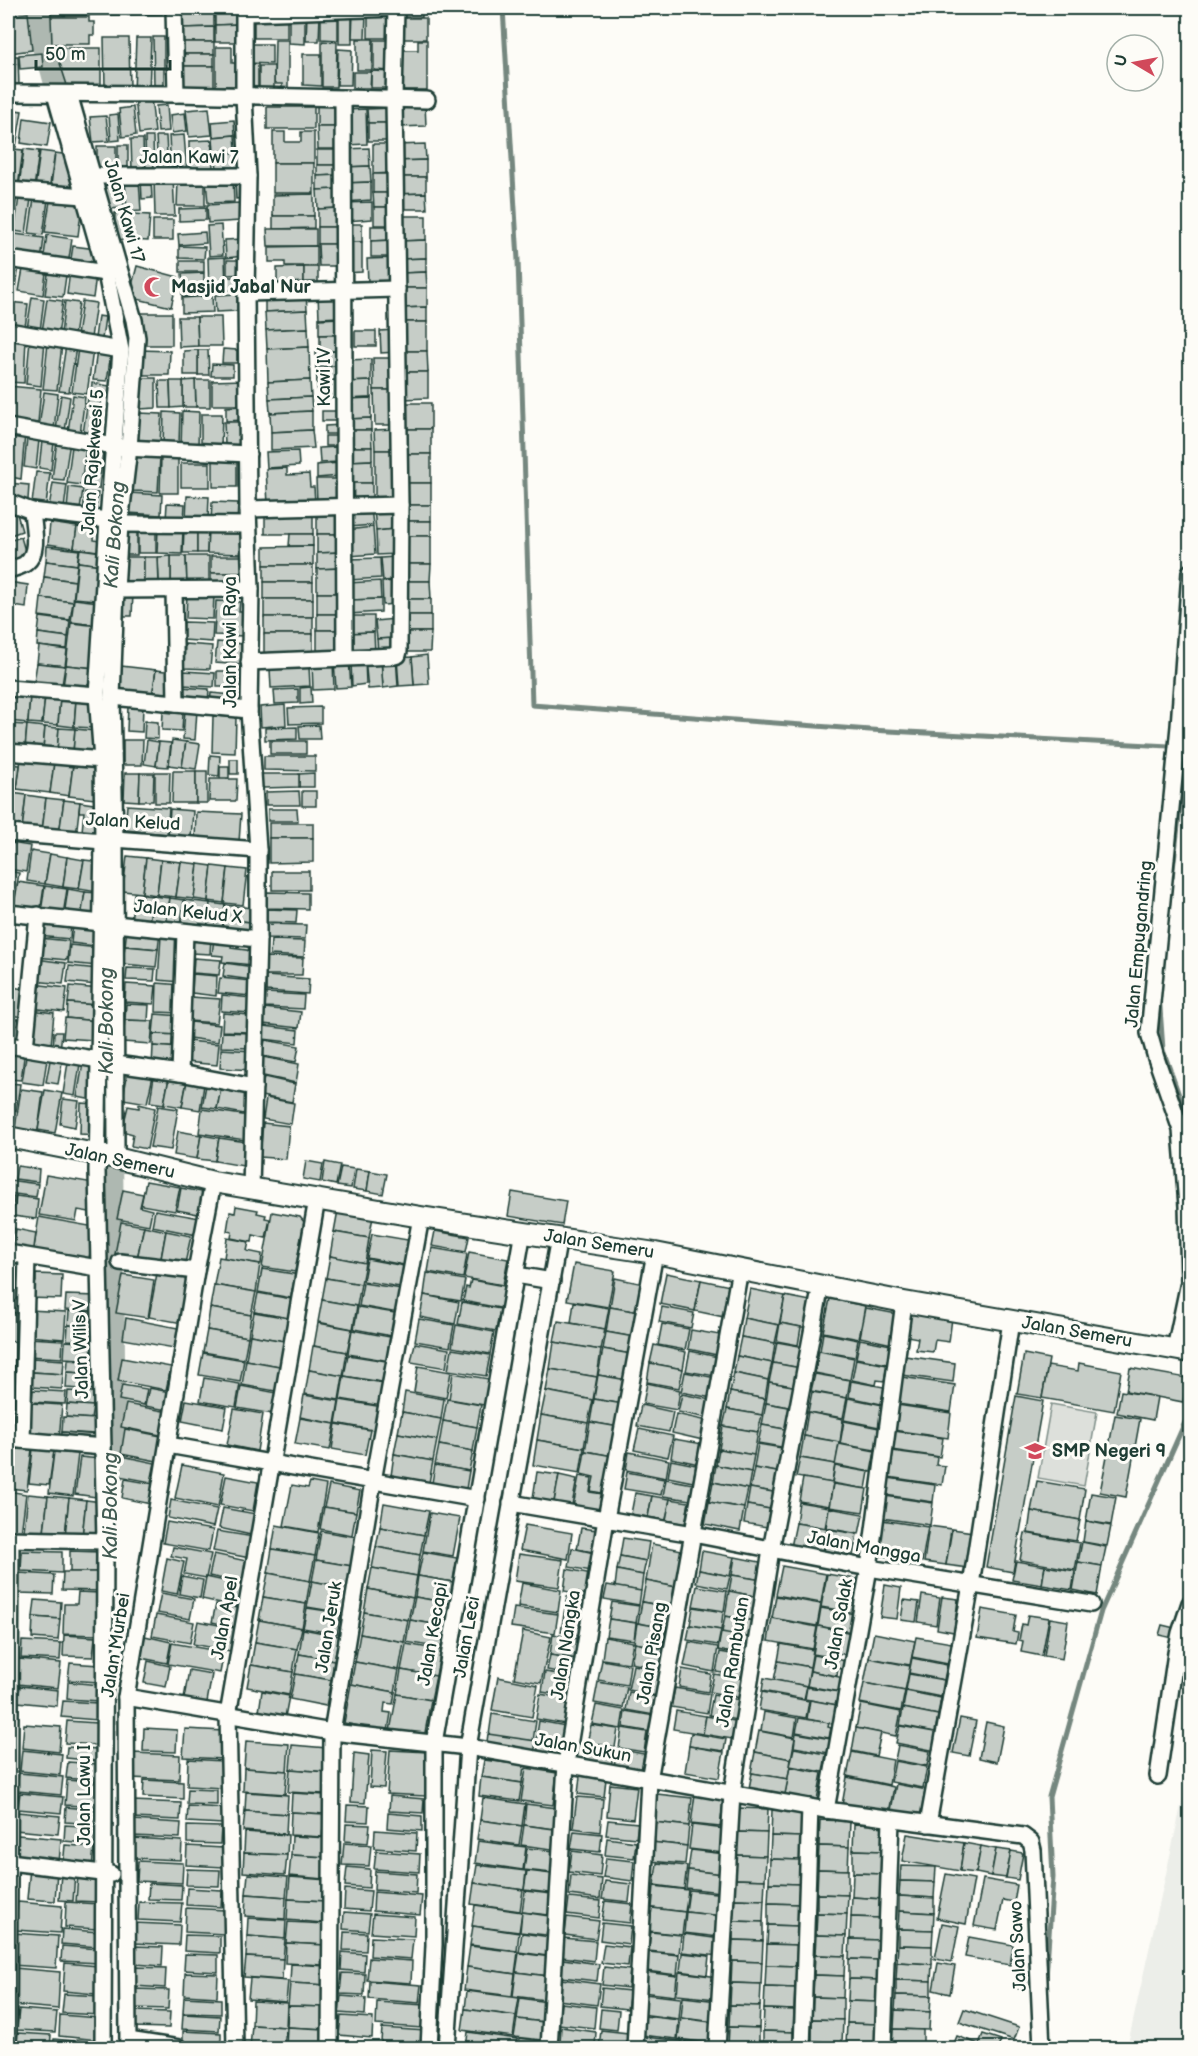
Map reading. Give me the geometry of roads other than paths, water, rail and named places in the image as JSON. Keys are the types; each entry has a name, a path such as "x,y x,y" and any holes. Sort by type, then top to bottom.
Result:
{"street":[{"path":"174,8 176,94"},
{"path":"244,10 396,8 394,99 400,505 398,655 249,662"},
{"name":"Jalan Kawi Raya","path":"244,10 244,96 248,176 246,293 248,525 251,589 249,710 258,850 258,939 251,1188"},
{"path":"8,93 176,94 427,100"},
{"name":"Jalan Kawi 17","path":"62,94 94,176 136,328 137,348 121,447"},
{"name":"Jalan Rajekwesi 5","path":"62,94 84,196 106,273 121,350 121,447"},
{"name":"Kawi IV","path":"343,98 345,657"},
{"name":"Jalan Kawi 7","path":"94,176 248,176"},
{"path":"8,190 84,196"},
{"path":"8,259 106,273"},
{"path":"246,293 397,289"},
{"path":"8,331 121,350"},
{"path":"8,427 121,447 248,454"},
{"path":"106,1157 100,1060 108,923 109,841 105,696 116,590 114,522 121,447"},
{"path":"8,502 32,511 114,522 248,525"},
{"path":"248,509 400,505"},
{"path":"8,570 25,565 32,556 35,547 32,511"},
{"name":"Jalan Rajekwesi 5","path":"109,841 102,760 114,522"},
{"name":"Jalan Empugandring","path":"1183,1350 1189,1282 1187,1206 1181,1130 1149,1033 1179,726 1191,572"},
{"path":"116,590 251,589"},
{"path":"174,590 176,703"},
{"path":"8,688 249,710"},
{"path":"8,752 102,760"},
{"name":"Jalan Kelud","path":"8,833 258,850"},
{"name":"Jalan Kelud X","path":"8,913 258,939"},
{"path":"25,1047 38,915"},
{"path":"106,1157 116,1064 108,923"},
{"path":"180,1073 185,932"},
{"path":"8,1045 100,1060"},
{"path":"116,1064 254,1087"},
{"name":"Jalan Semeru","path":"8,1137 213,1182 655,1253 904,1302 1183,1350"},
{"name":"Jalan Wilis V","path":"105,1541 98,1268 106,1157"},
{"name":"Jalan Murbei","path":"128,2044 126,1697 196,1271 213,1182"},
{"name":"Jalan Apel","path":"234,2049 228,1715 317,1199"},
{"name":"Jalan Jeruk","path":"330,2049 332,1732 373,1481 421,1217"},
{"name":"Jalan Kecapi","path":"429,2049 434,1945 434,1743 523,1232"},
{"name":"Jalan Leci","path":"447,2049 468,1748 559,1237"},
{"path":"8,1253 98,1268"},
{"name":"Jalan Nangka","path":"549,2049 566,1764 606,1519 655,1253"},
{"path":"27,1257 15,1440 103,1447"},
{"path":"120,1262 196,1271"},
{"name":"Jalan Pisang","path":"635,2049 649,1780 740,1269"},
{"path":"516,1275 552,1281"},
{"name":"Jalan Rambutan","path":"717,2049 732,1792 771,1550 820,1286"},
{"name":"Jalan Salak","path":"826,1810 869,1568 904,1302"},
{"path":"928,1824 971,1585 1011,1321"},
{"path":"168,1445 477,1499"},
{"name":"Jalan Mangga","path":"511,1503 693,1534 869,1568 1091,1604"},
{"path":"8,2049 9,1539 105,1541"},
{"name":"Jalan Lawu I","path":"103,2049 105,1541"},
{"path":"1158,1776 1176,1653 1180,1633 1191,1603"},
{"name":"Jalan Sukun","path":"126,1697 332,1732 468,1748 826,1810 1023,1836 1031,1842"},
{"path":"802,2049 810,1807"},
{"path":"883,2049 891,1820"},
{"name":"Jalan Sawo","path":"1031,1842 1042,2049"},
{"path":"9,1862 104,1874 126,1874"},
{"path":"128,2044 179,2049"}],"waterway":[{"name":"Kali Bokong","path":"34,8 56,68 72,127"},
{"path":"503,8 518,260 532,705 870,730 1169,746"},
{"name":"Kali Bokong","path":"105,248 130,338 128,372"},
{"path":"1172,878 1187,747"},
{"path":"1159,994 1163,1050 1190,1126"},
{"name":"Kali Bokong","path":"106,1035 110,1469"},
{"path":"1046,1978 1053,1877 1049,1797 1101,1611 1190,1411"}],"place":[{"name":"Masjid Jabal Nur","path":"154,287"},
{"name":"SMP Negeri 9","path":"1035,1451"}]}
